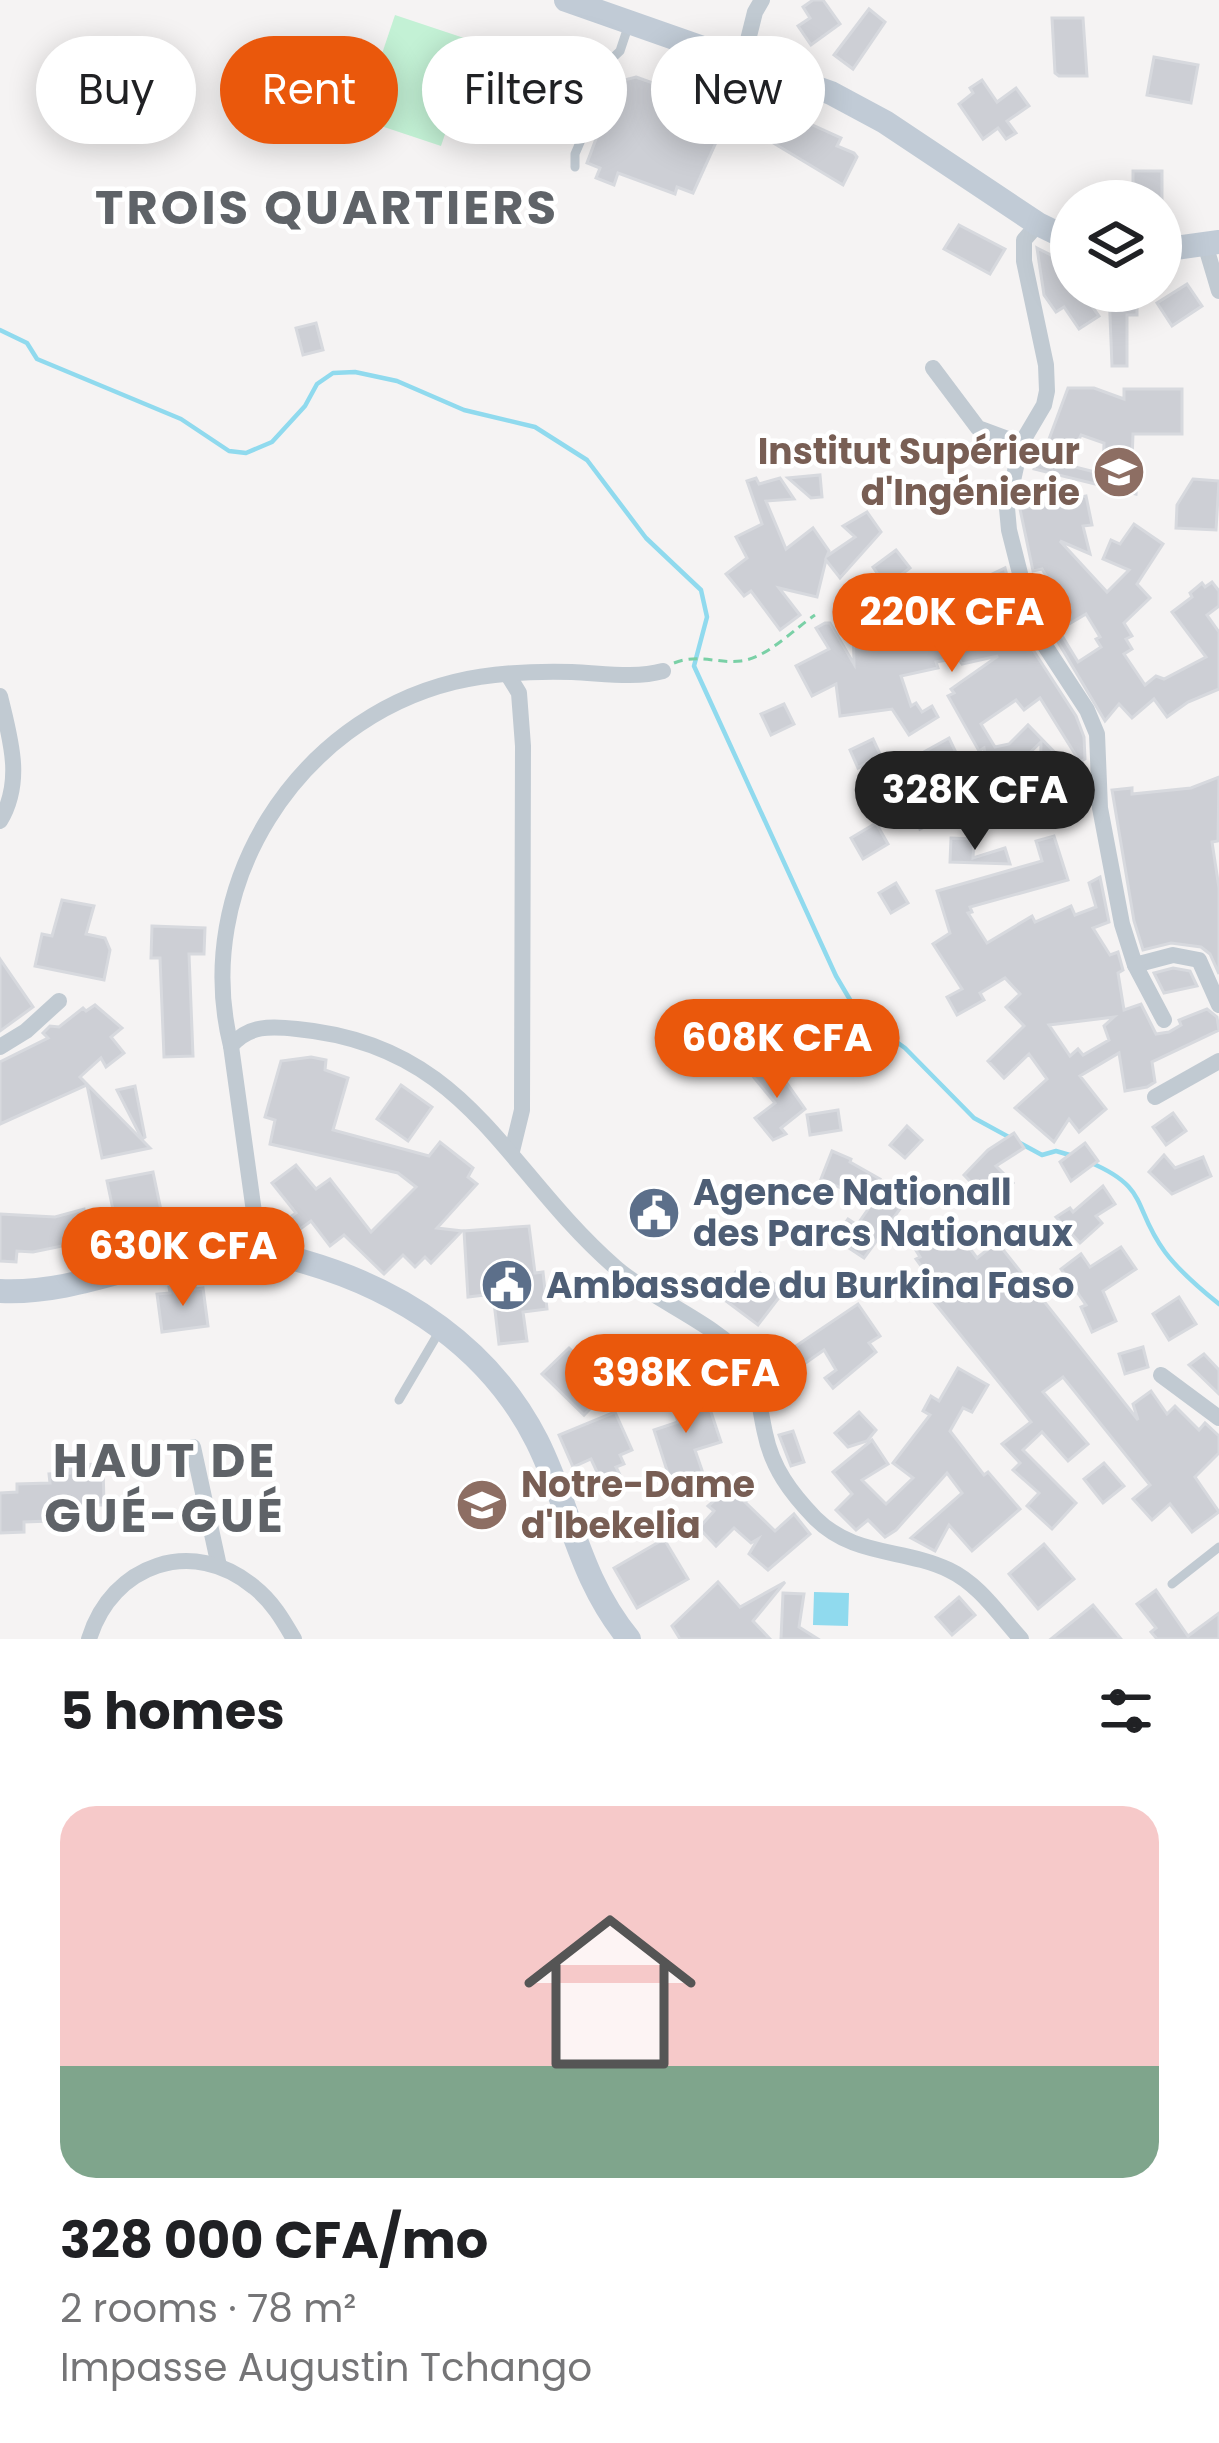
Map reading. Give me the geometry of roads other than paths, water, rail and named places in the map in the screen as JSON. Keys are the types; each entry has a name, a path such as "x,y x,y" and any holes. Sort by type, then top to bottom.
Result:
{"main road":[{"path":"566,0 671,36"},
{"path":"825,94 866,111 1050,230"},
{"path":"1182,247 1212,243"},
{"path":"0,1291 62,1289 190,1257 253,1249 345,1274 393,1295 442,1327 493,1377 524,1418 539,1445 586,1574 628,1639"}],"street":[{"path":"748,36 762,0"},
{"path":"1038,224 1024,240 1024,261 1047,391 1021,444 1007,508 1009,530 1034,628 1087,710 1096,734 1100,808 1122,925 1135,964 1164,1020"},
{"path":"1212,243 1219,291"},
{"path":"933,368 978,428 1021,444"},
{"path":"253,1249 254,1212 222,974 231,910 247,854 282,796 340,738 394,706 456,682 565,672 645,675 666,669"},
{"path":"508,675 520,693 523,746 522,1110 512,1151"},
{"path":"0,696 13,753 14,786 0,820"},
{"path":"1135,964 1173,956 1199,960 1219,1005"},
{"path":"0,1047 59,1001"},
{"path":"231,1046 252,1029 276,1027 372,1043 436,1078 512,1151 609,1262 643,1291 719,1337 742,1357 761,1402 775,1465 818,1521 857,1547 952,1571 982,1595 1021,1639"},
{"path":"1155,1097 1219,1061"},
{"path":"1161,1375 1219,1418"},
{"path":"193,1447 218,1566"},
{"path":"89,1639 105,1604 144,1569 178,1561 206,1561 253,1586 272,1604 294,1639"}],"lane":[{"path":"575,166 575,154 596,105 603,67 620,51 629,22"},
{"path":"399,1400 442,1327"},
{"path":"1172,1584 1219,1546"}],"water":[{"path":"814,1592 849,1593 848,1626 813,1625"}],"waterway":[{"path":"0,330 27,343 37,359 181,419 229,451 246,453 272,442 305,406 317,384 333,373 355,372 397,381 464,410 535,427 587,460 646,538 701,590 707,617 694,666 836,976 859,1015 905,1048 974,1118 1042,1155 1056,1151 1073,1156"},
{"path":"1089,1162 1132,1190 1165,1252 1219,1304"}],"place":[{"name":"Institut Supérieur d'Ingénierie","path":"1119,472"},
{"name":"Agence Nationall des Parcs Nationaux","path":"654,1213"},
{"name":"Ambassade du Burkina Faso","path":"507,1285"},
{"name":"Notre-Dame d'Ibekelia","path":"482,1505"}],"district":[{"name":"TROIS QUARTIERS","path":"327,207"},
{"name":"HAUT DE GUÉ-GUÉ","path":"165,1488"}]}
